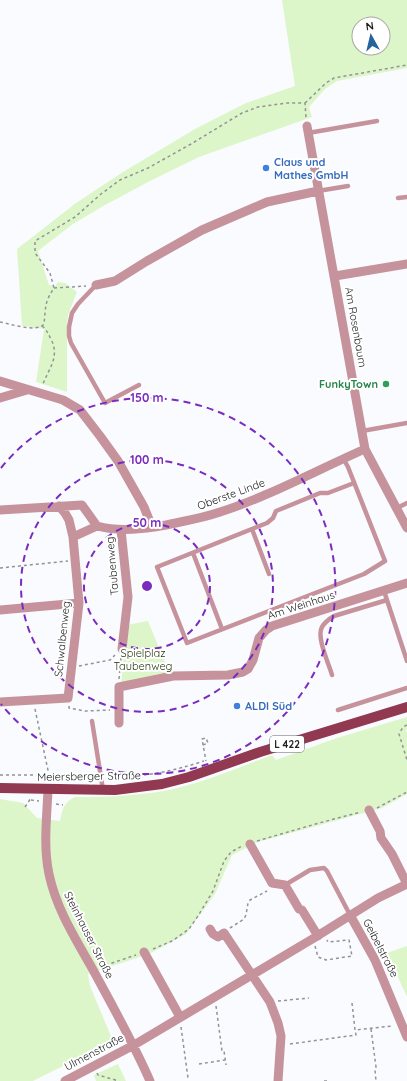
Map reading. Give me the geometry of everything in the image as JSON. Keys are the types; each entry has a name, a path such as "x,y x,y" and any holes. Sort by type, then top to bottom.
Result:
{"main road":[{"name":"Meiersberger Straße","path":"0,788 103,790 130,789 154,785 189,777 207,766 267,750 407,707"}],"street":[{"name":"Am Rosenbaum","path":"308,130 365,448 407,528"},
{"path":"96,285 115,281 202,230 267,202 318,191"},
{"path":"335,276 407,264"},
{"path":"0,381 63,400 80,410 118,461 144,507 152,527"},
{"path":"0,398 28,390"},
{"name":"Oberste Linde","path":"97,526 121,530 152,527 219,513 256,499 365,448"},
{"path":"0,510 82,505 97,526 73,537"},
{"name":"Schwalbenweg","path":"33,701 68,698 79,603 73,537 69,520 59,506"},
{"name":"Taubenweg","path":"121,530 128,597 121,653"},
{"name":"Am Weinhaus","path":"119,687 172,676 228,675 243,672 248,669 253,660 259,638 272,626 386,595 407,583"},
{"path":"0,610 79,603"},
{"path":"119,687 119,723"},
{"path":"0,702 33,701"},
{"name":"Steinhauser Straße","path":"48,789 46,849 53,892 92,969 134,1045 150,1081"},
{"path":"369,810 380,831 381,838 392,854 407,884"},
{"path":"250,844 272,884 285,885 298,909 302,910 318,935"},
{"name":"Ulmenstraße","path":"65,1081 134,1045 378,898 407,884"},
{"name":"Geibelstraße","path":"350,915 375,960 407,1037"},
{"path":"210,929 213,934 218,937 224,933 270,1002 281,1036 278,1081"},
{"path":"144,952 180,1017"}],"lane":[{"path":"308,130 377,121"},
{"path":"318,191 348,186"},
{"path":"398,198 407,197"},
{"path":"96,285 78,304 72,313 69,327 71,343 105,402 139,385"},
{"path":"362,431 407,423"},
{"path":"343,458 354,483 385,561 364,574 187,644 157,567 267,523 273,518 276,511 320,493 328,493 354,483"},
{"path":"397,508 407,503"},
{"path":"252,529 268,574"},
{"path":"193,553 222,629"},
{"path":"332,675 320,636 322,628 334,616 386,595 407,661"},
{"path":"338,710 407,688"},
{"path":"92,721 103,790"},
{"path":"285,885 310,870 324,868 350,915"}],"path":[{"path":"0,322 34,329 44,324 45,303 54,288 50,273 35,253 35,241 75,217 101,194 120,180 148,168 242,113 258,107 287,103 305,103 326,83 334,78 407,65"},
{"path":"305,103 308,130"},
{"path":"54,288 96,285"},
{"path":"40,393 53,361 55,347 46,330 42,326"},
{"path":"0,568 76,561"},
{"path":"72,667 110,660 121,653"},
{"path":"119,687 121,653"},
{"path":"33,701 49,775"},
{"path":"72,708 94,711 111,710 112,708"},
{"path":"407,725 403,727 399,734 407,760"},
{"path":"0,775 135,777 207,766 203,744"},
{"path":"92,969 172,941 189,929 213,891 224,861 231,852 250,844 319,823 380,807 407,792"},
{"path":"224,933 244,919 250,900 268,890 272,884"},
{"path":"318,935 328,942 349,940 352,956 326,960 318,957 318,935"},
{"path":"215,996 222,1051 224,1050 226,1065"},
{"path":"270,1002 309,998"},
{"path":"281,1046 356,1035 352,1003"},
{"path":"180,1017 188,1078"},
{"path":"355,1030 402,1025"},
{"path":"370,1028 376,1067 376,1081"},
{"path":"199,1064 225,1060"},
{"path":"92,1067 98,1075 120,1081"}],"green space":[{"path":"282,0 407,0 407,68 337,81 325,89 309,107 312,117 199,157 105,205 73,224 38,251 49,285 55,286 58,282 65,283 77,292 68,315 67,325 67,392 36,382 44,329 22,326 17,249 76,203 123,172 195,129 246,103 295,86"},
{"name":"Spielplaz Taubenweg","path":"148,621 170,674 121,684 127,625"},
{"path":"407,717 407,794 382,808 258,842 232,855 215,894 186,934 149,954 88,974 90,986 113,1041 33,1081 0,1081 0,799 23,803 37,818 60,821 64,807 68,801 75,797 131,795 153,793 178,788 219,775 272,755 276,760 337,738"},
{"path":"407,946 407,997 387,953"},
{"path":"118,1064 126,1081 96,1081 94,1075"}],"place":[{"name":"Claus und Mathes GmbH","path":"266,168"},
{"name":"FunkyTown","path":"386,384"},
{"name":"ALDI Süd","path":"237,706"}]}
